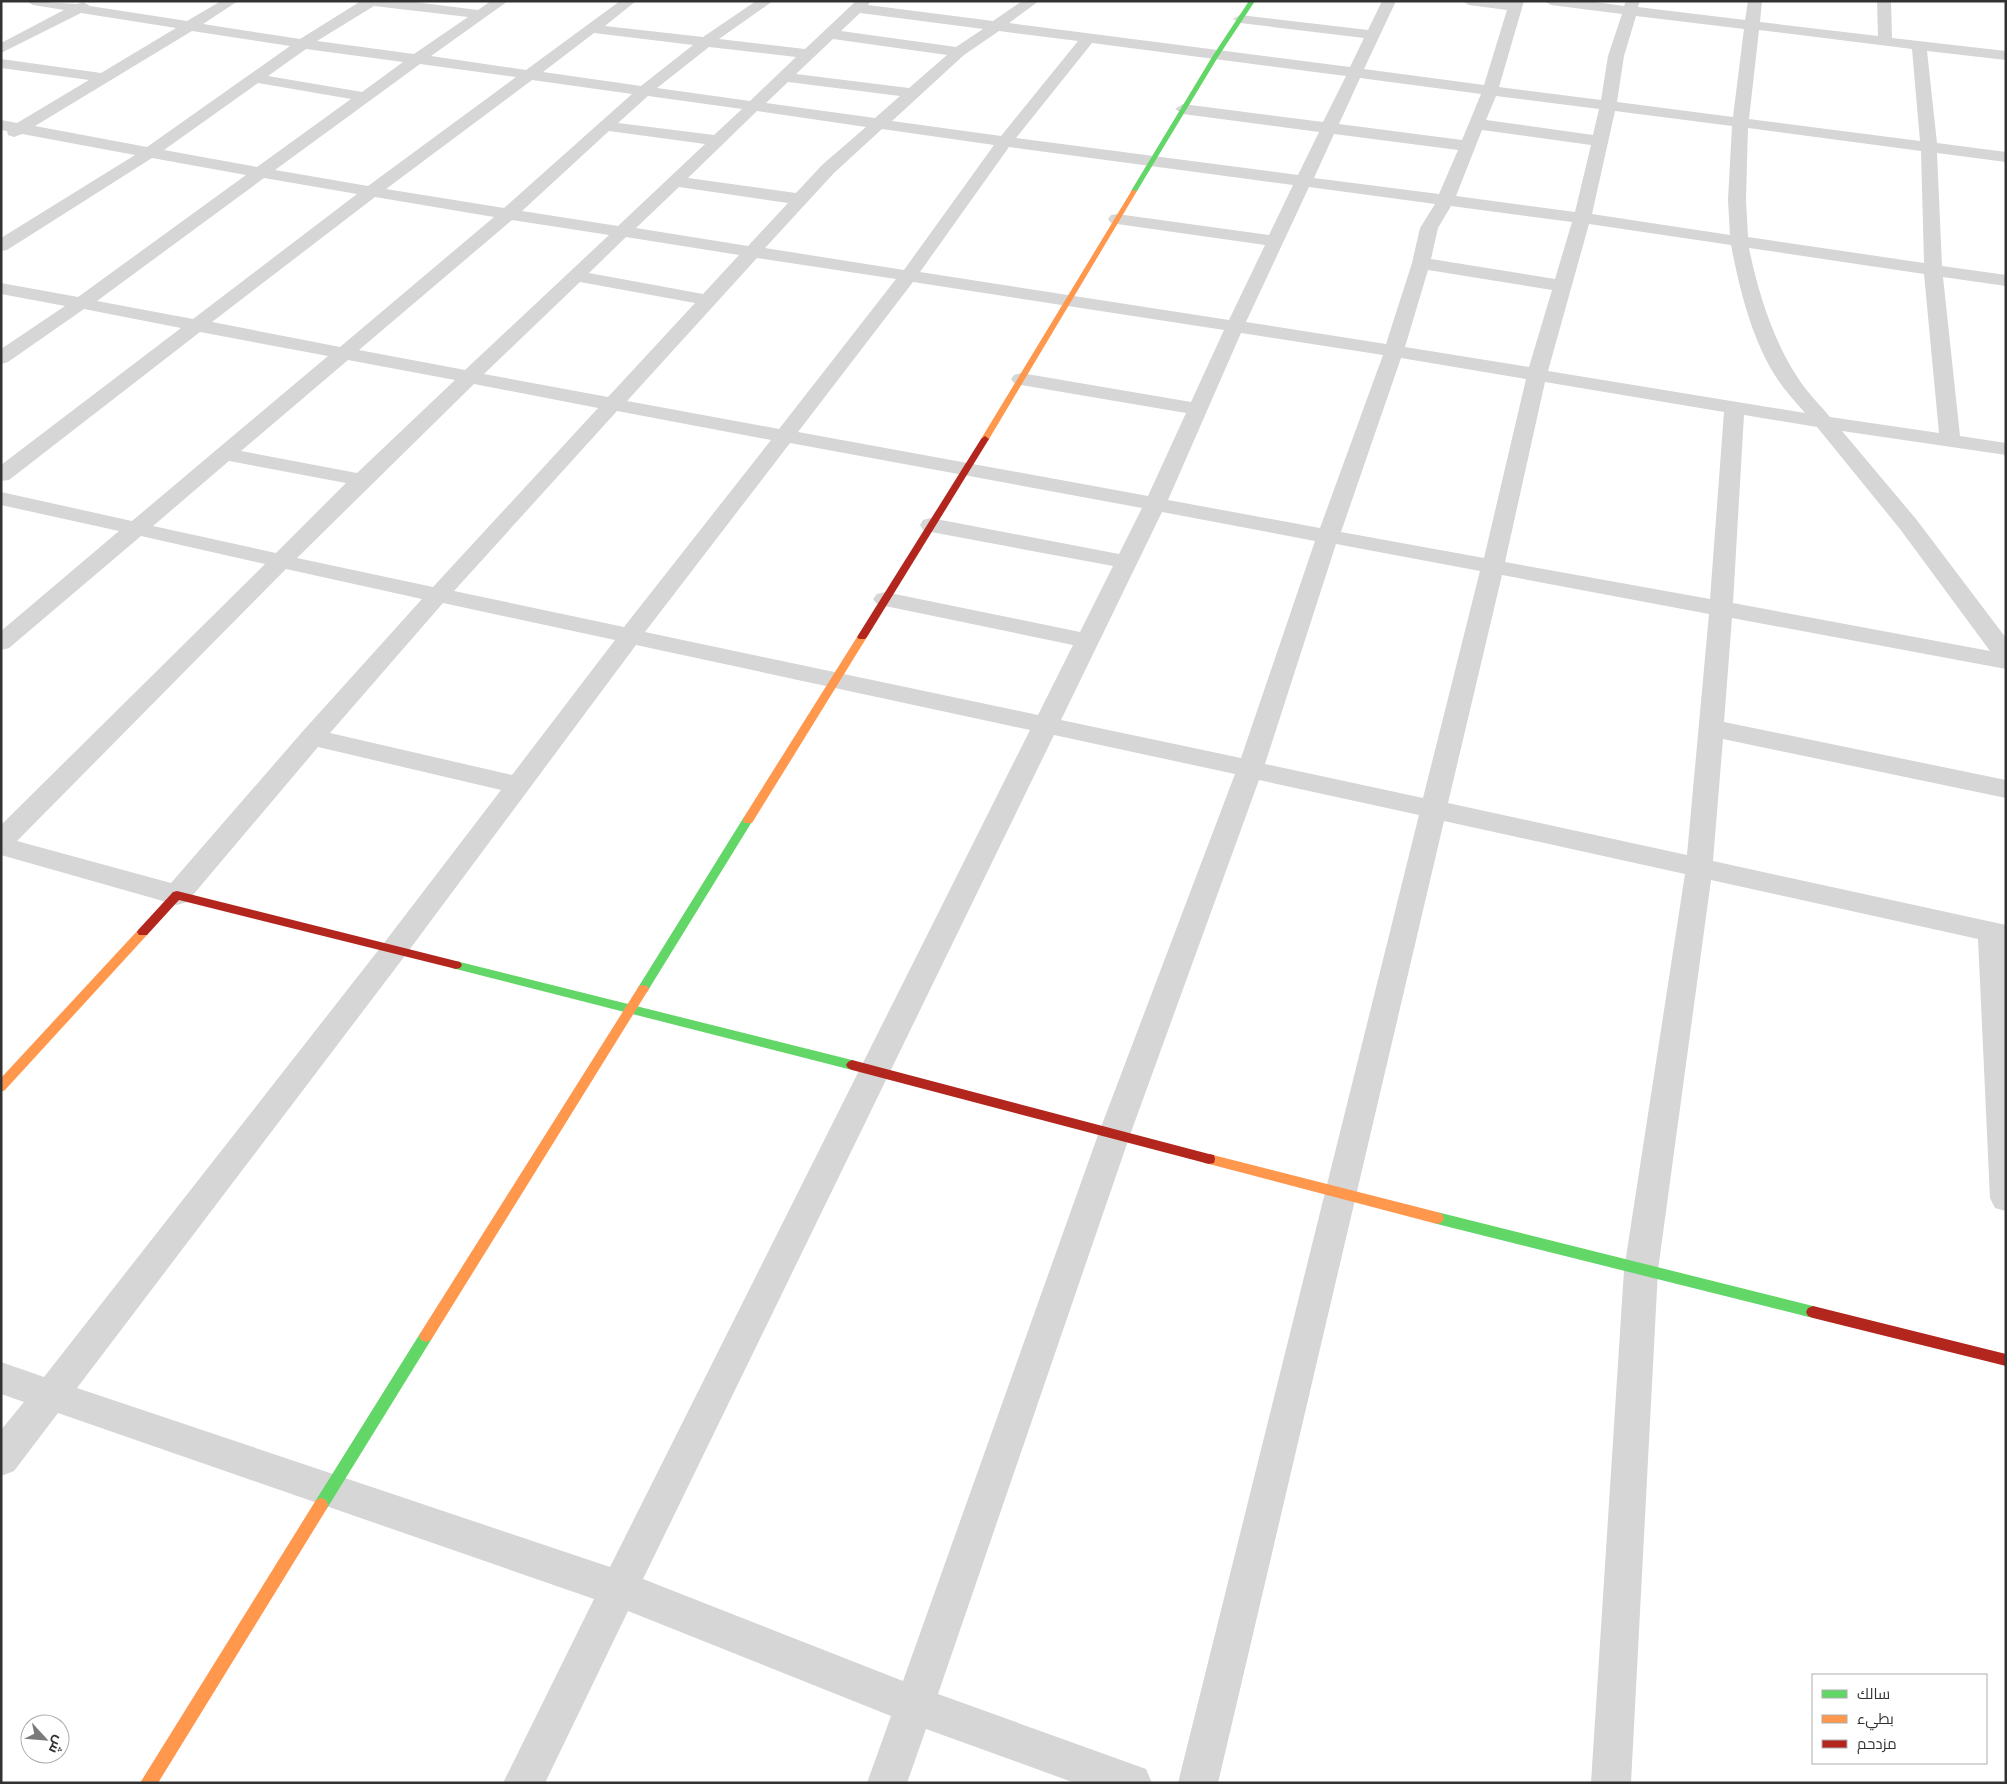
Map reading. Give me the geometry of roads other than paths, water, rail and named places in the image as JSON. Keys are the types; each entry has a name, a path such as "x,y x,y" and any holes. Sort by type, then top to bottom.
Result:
{"street":[{"path":"33,1 85,5 190,26 303,44 646,89 1152,161 1446,199 2006,281"},
{"path":"1,139 231,1"},
{"path":"1,246 152,151 303,44 371,1 482,15"},
{"path":"1,358 83,302 364,97 501,1"},
{"path":"1,475 372,191 594,29 629,1"},
{"path":"1,643 508,214 646,89 707,41 766,1"},
{"path":"148,1783 628,1009 966,470 1183,109 1252,1"},
{"path":"523,1783 1127,562 1235,326 1389,1"},
{"path":"887,1783 1114,1135 1250,769 1328,536 1394,351 1421,263 1428,228 1446,199 1490,91 1516,4 1469,1"},
{"path":"1551,1 1632,6 1751,24 2006,56"},
{"path":"1755,1 1740,124 1737,200 1738,242 1748,286 1766,336 1787,378 1908,524 2006,656"},
{"path":"1884,1 1885,41"},
{"path":"4,1081 177,895 312,737 439,594 799,200 844,153 878,122 959,52 1024,4"},
{"path":"1,49 85,5"},
{"path":"1,841 362,480 860,5 1215,57 2006,158"},
{"path":"1198,1783 1339,1192 1493,566 1537,374 1582,218 1608,106 1616,56 1632,6"},
{"path":"1240,18 1374,35"},
{"path":"594,29 808,54"},
{"path":"829,34 959,52"},
{"path":"1,1459 394,950 630,636 908,275 1005,141 1087,39"},
{"path":"1920,45 1929,148 1934,270 1950,441"},
{"path":"1,63 104,78"},
{"path":"785,77 911,94"},
{"path":"254,78 364,97"},
{"path":"1183,109 1468,146"},
{"path":"1477,124 1600,141"},
{"path":"1,125 152,151 261,173 508,214 1235,326 1822,422 2006,449"},
{"path":"606,126 718,142"},
{"path":"676,181 799,200"},
{"path":"1117,219 1275,241"},
{"path":"1421,263 1562,286"},
{"path":"576,276 706,300"},
{"path":"1,288 83,302 470,378 2006,660"},
{"path":"1021,379 1198,409"},
{"path":"1611,1783 1641,1270 1699,868 1721,608 1734,407"},
{"path":"226,454 362,480"},
{"path":"1,498 834,682 1250,769 1999,934 2006,1198"},
{"path":"931,525 1127,562"},
{"path":"885,599 1088,640"},
{"path":"1710,728 2006,789"},
{"path":"312,737 518,784"},
{"path":"1,846 177,895 875,1071 1114,1135 1641,1270 2006,1360"},
{"path":"1,1378 620,1589 914,1705 1132,1783"}]}
